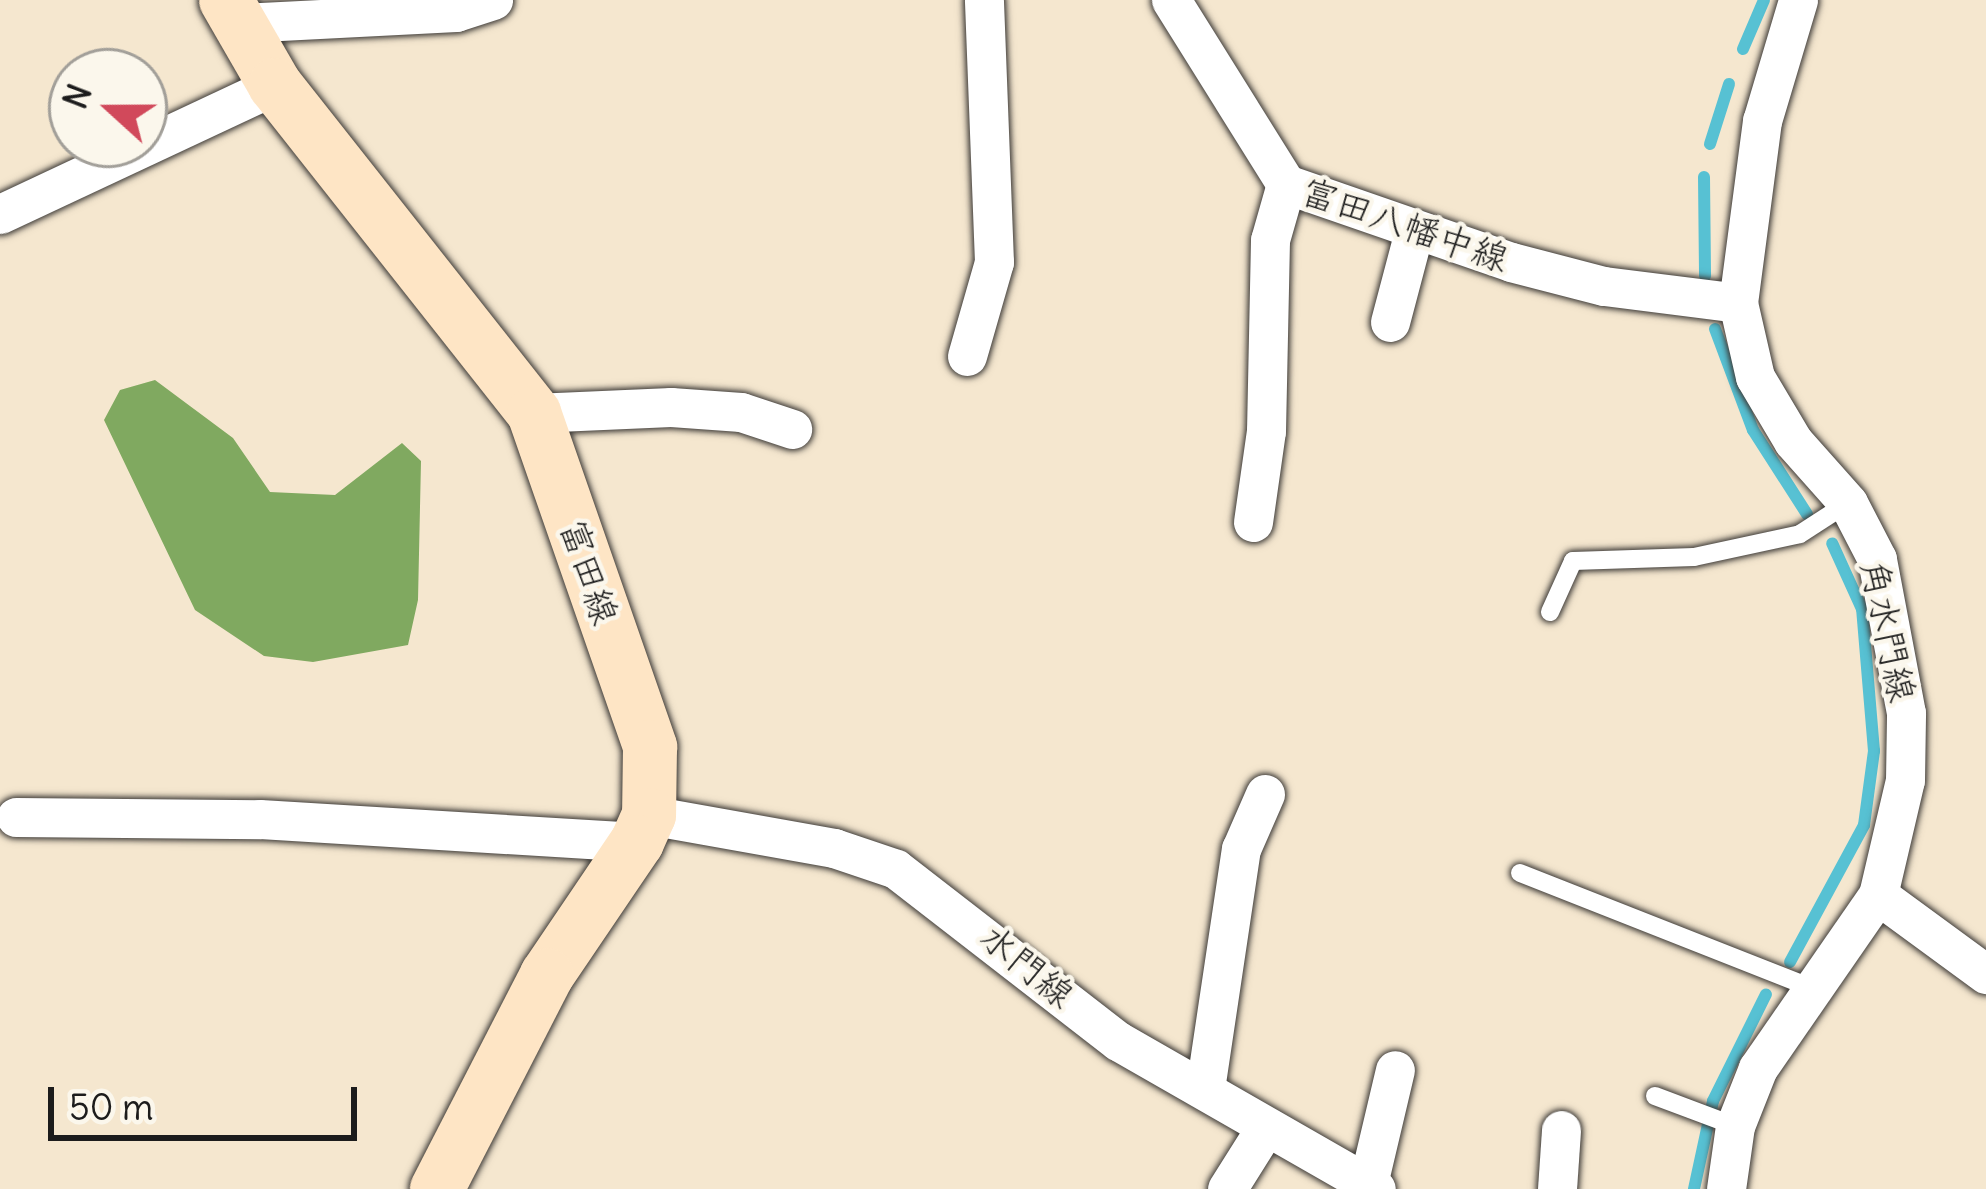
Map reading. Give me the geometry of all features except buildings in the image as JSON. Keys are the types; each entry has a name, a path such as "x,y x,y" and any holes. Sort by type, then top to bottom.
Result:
{"street":[{"path":"233,12 456,12 493,0"},
{"path":"967,356 994,262 984,0"},
{"name":"富田八幡中線","path":"1172,0 1286,184 1414,231 1604,286 1738,303"},
{"name":"角水門線","path":"1726,1189 1729,1124 1810,987 1877,895 1905,780 1906,713 1877,559 1848,503 1793,441 1755,377 1738,303 1762,121 1798,0"},
{"name":"富田線","path":"233,12 275,85 534,413 650,747 643,828"},
{"path":"0,214 275,85"},
{"path":"1253,522 1266,431 1270,240 1286,184"},
{"path":"1390,322 1414,231"},
{"path":"534,413 671,407 741,412 792,429"},
{"path":"1205,1089 1241,849 1265,794"},
{"name":"水門線","path":"16,817 643,828 815,844 896,869 953,906 1118,1041 1372,1187"},
{"path":"437,1189 547,974 643,828"},
{"path":"1877,895 1986,974"},
{"path":"1372,1187 1395,1070"},
{"path":"1227,1189 1266,1127"},
{"path":"1557,1189 1561,1130"}],"lane":[{"path":"1550,612 1573,561 1694,557 1800,534 1848,503"},
{"path":"1520,872 1810,987"},
{"path":"1655,1096 1729,1124"}],"green space":[{"path":"155,380 233,438 270,492 335,495 402,443 421,461 418,600 408,645 313,662 264,656 195,610 104,420 120,390"}],"waterway":[{"path":"1743,49 1764,0"},
{"path":"1710,144 1729,84"},
{"path":"1704,177 1705,276"},
{"path":"1715,329 1753,430 1807,514"},
{"path":"1790,962 1864,825 1874,751 1862,609 1832,543"},
{"path":"1694,1189 1713,1101 1766,994"}]}
